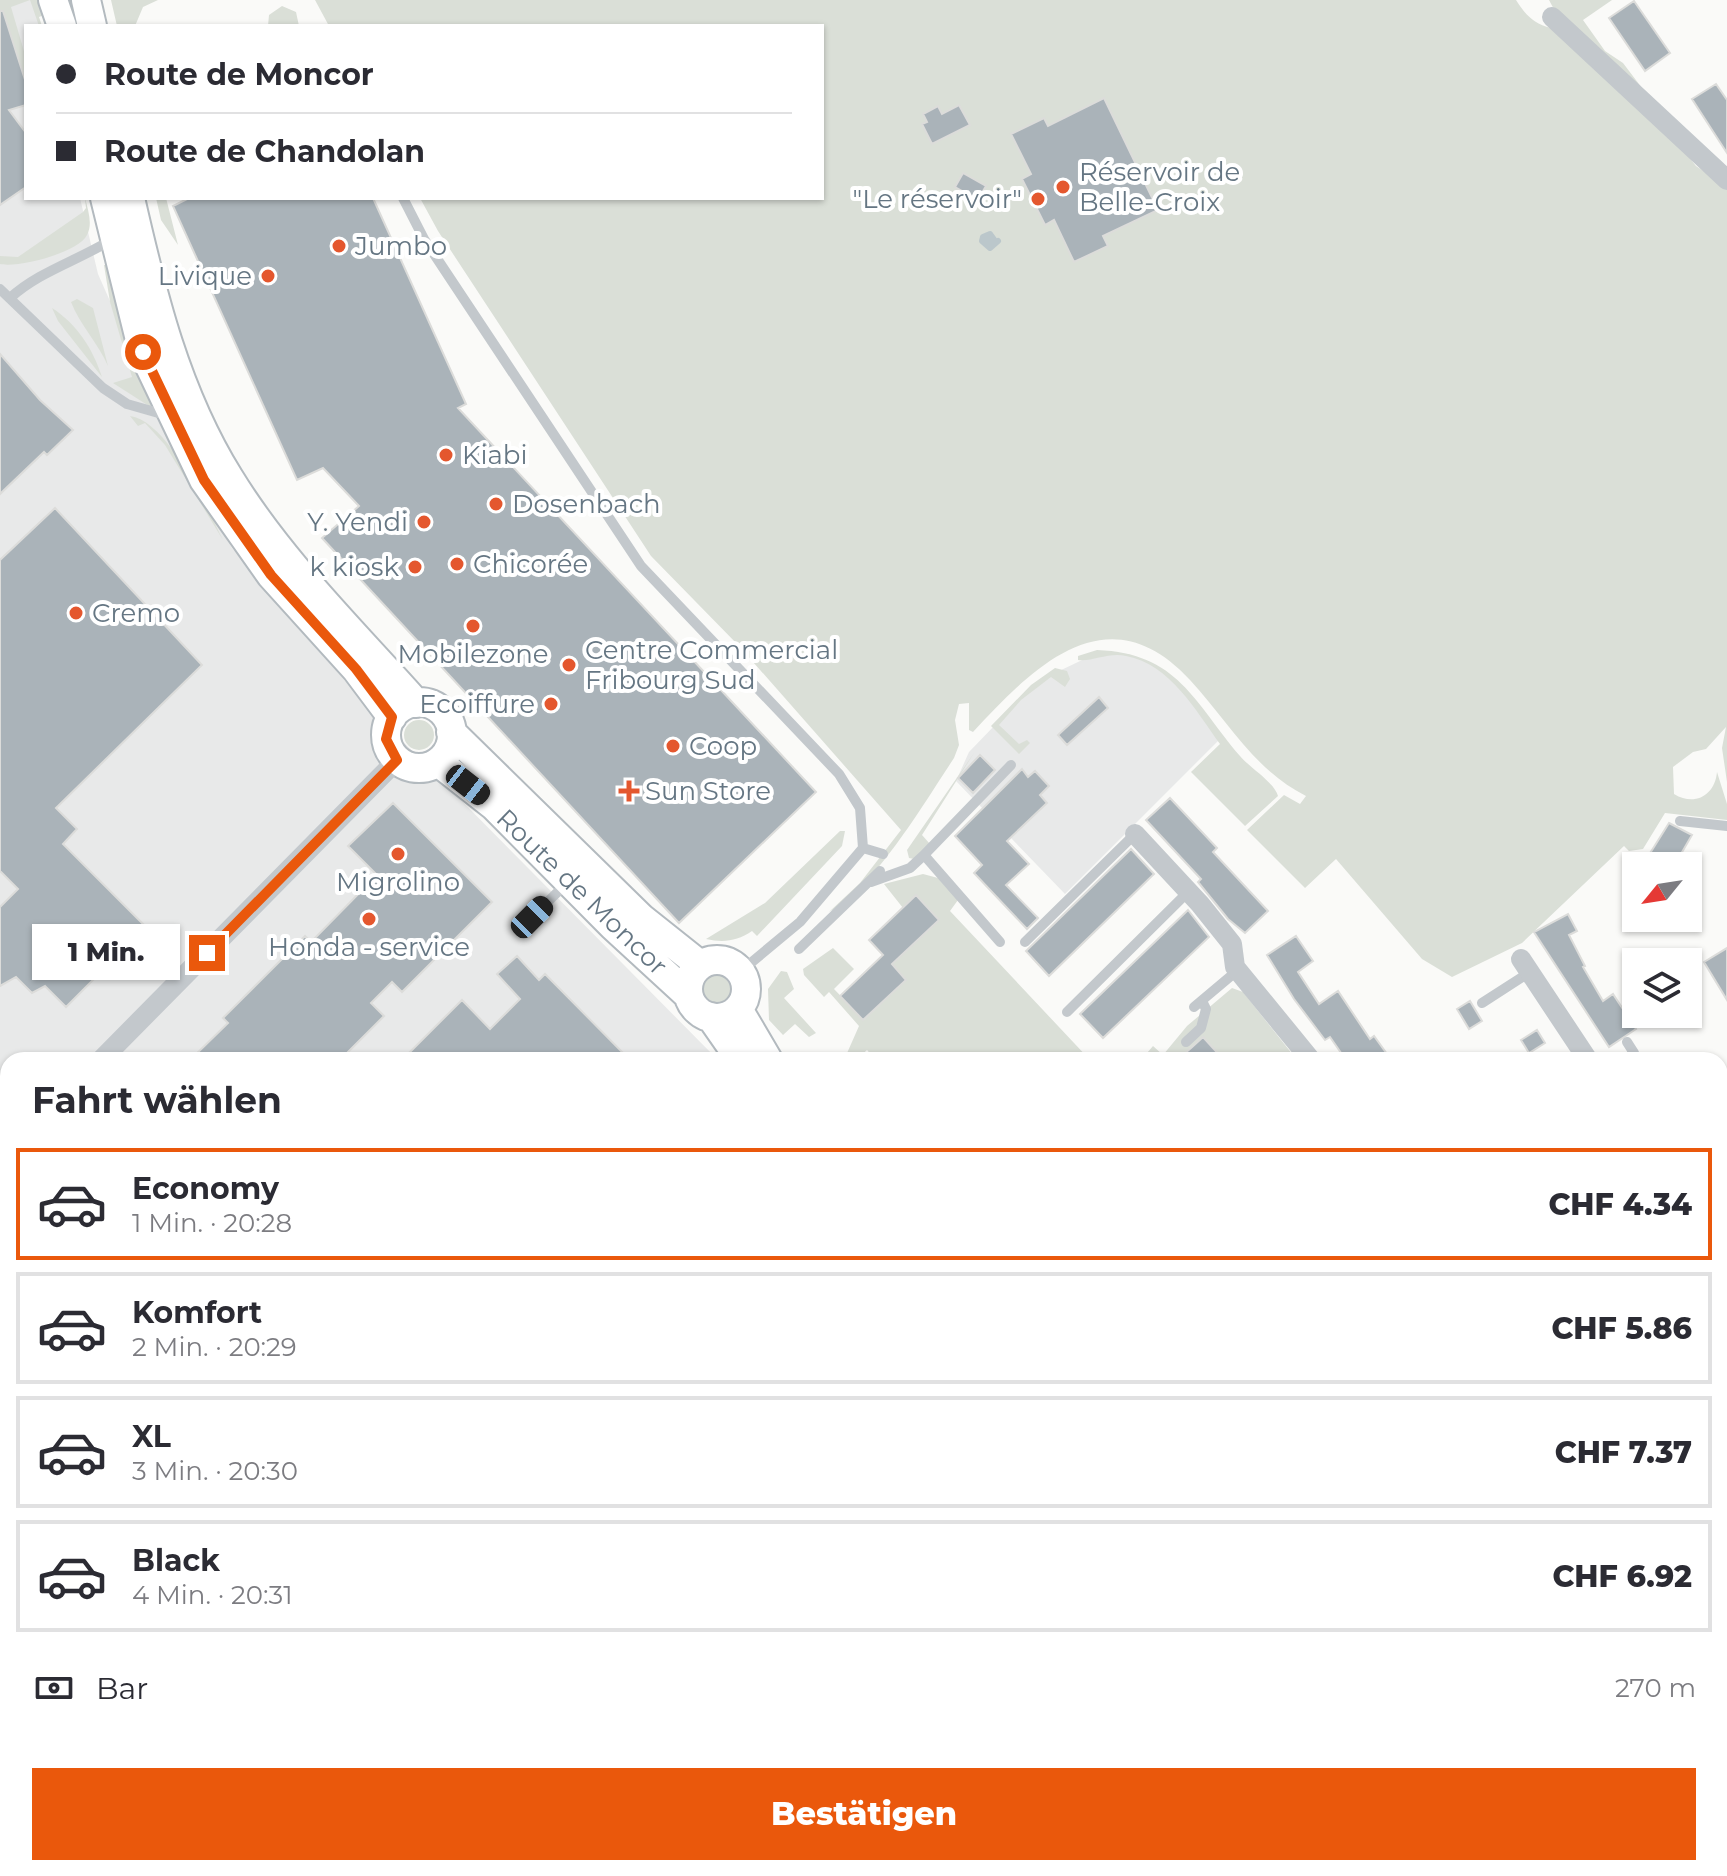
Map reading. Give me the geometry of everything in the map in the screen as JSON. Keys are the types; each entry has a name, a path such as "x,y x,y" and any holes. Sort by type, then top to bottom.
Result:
{"main road":[{"path":"53,0 61,24"},
{"path":"86,0 92,24"},
{"path":"105,200 143,352 171,417 204,480 248,545 356,669 404,710 439,710 451,732 448,749 438,762 421,768 397,760 386,739 404,710"},
{"path":"131,200 168,345 204,431 229,478 404,710"},
{"name":"Route de Moncor","path":"451,732 641,918 700,965"},
{"name":"Route de Moncor","path":"438,762 494,806 687,994"},
{"path":"721,960 741,971 746,990 738,1009 721,1018 711,1017 696,1009 687,994 689,979 700,965 721,960"},
{"path":"738,1009 763,1052"},
{"path":"711,1017 735,1052"}],"street":[{"path":"1552,17 1727,180"},
{"path":"109,1052 397,760"},
{"path":"1135,834 1189,891 1232,944 1238,970 1305,1052"},
{"path":"1526,965 1583,1052"}],"lane":[{"path":"404,200 433,252 641,566 804,736 854,795 860,808 863,848 800,922 741,971"},
{"path":"10,298 32,278 83,257 114,238"},
{"path":"0,289 103,388 127,404 171,417"},
{"path":"871,882 910,868 1011,765"},
{"path":"1680,821 1727,826"},
{"path":"1025,942 1135,834"},
{"path":"863,848 883,854"},
{"path":"924,855 1000,942"},
{"path":"799,949 880,871"},
{"path":"532,917 569,881"},
{"path":"1067,1012 1189,891"},
{"path":"1482,1003 1526,965"},
{"path":"1186,1042 1201,1028 1206,1009 1198,1004 1238,970"},
{"path":"1627,1042 1633,1052"}],"shaded area":[{"path":"0,0 31,0 40,24 24,24 24,200 80,200 98,274 182,464 232,548 357,695 710,1052 0,1052"},
{"path":"0,0 30,0 11,7 24,51 24,77 6,19 0,20"},
{"path":"30,0 39,0 44,15 39,17 41,24 38,24"},
{"path":"111,0 158,0 143,7 136,24 117,24"},
{"path":"315,0 1516,0 1530,18 1551,28 1672,136 1696,166 1727,187 1727,782 1722,748 1726,727 1706,749 1693,752 1673,767 1674,794 1689,799 1696,799 1708,792 1717,772 1727,804 1727,820 1665,813 1643,849 1629,851 1624,846 1522,943 1452,977 1422,959 1336,859 1305,888 1247,830 1284,795 1300,804 1306,796 1256,759 1190,680 1160,654 1130,641 1101,640 1074,648 1047,663 996,707 973,732 969,730 969,703 959,704 955,720 959,745 954,758 881,864 847,900 829,912 860,883 901,830 739,646 651,556 438,231 421,200 824,200 824,24 328,24"},
{"path":"1549,0 1612,0 1583,20 1605,51 1623,63 1645,92 1557,15"},
{"path":"282,6 296,12 299,24 268,24 269,15"},
{"path":"85,200 90,226 87,235 72,248 20,264 0,264 0,256 18,257 86,208"},
{"path":"156,200 167,200 178,245 161,220"},
{"path":"104,265 107,265 135,363 152,408 113,383 132,377 110,302"},
{"path":"77,299 93,308 108,366 71,302"},
{"path":"52,308 83,338 102,377 58,321"},
{"path":"130,416 144,421 172,449 197,488 223,540 165,445 145,423 138,426"},
{"path":"1097,650 1125,653 1147,660 1166,671 1182,684 1240,756 1272,786 1278,796 1245,826 1191,772 1220,744 1191,704 1169,679 1142,661 1113,655 1078,660 1078,656"},
{"path":"1099,652 1128,654 1156,666 1177,682 1221,738 1065,894 956,781 969,752 1022,697 1057,672"},
{"path":"1055,668 1067,671 1070,679 1065,687 1051,677 1021,700 999,725 1019,744 1027,740 1030,743 1019,754 991,726 1031,685"},
{"path":"419,720 425,721 433,729 433,741 425,749 419,750 413,749 405,741 404,735 405,729 413,721"},
{"path":"974,753 922,835 930,844 914,859 909,858 907,850"},
{"path":"840,831 845,831 842,846 757,936 752,931 730,940 706,939 765,903"},
{"path":"923,874 938,878 958,900 950,911 1082,1052 848,1052 859,1026 829,992 824,997 804,975 803,969 833,948 854,969 834,989 864,1020 906,980 892,964 903,908 884,884"},
{"path":"781,971 787,972 794,989 784,998 816,1033 809,1037 795,1024 783,1035 769,1020 768,989"},
{"path":"717,974 723,975 731,983 731,995 723,1003 717,1004 711,1003 703,995 702,989 703,983 711,975"},
{"path":"1232,988 1243,992 1291,1052 1165,1052 1187,1026"}],"building":[{"path":"1634,1 1670,53 1645,71 1609,18"},
{"path":"0,11 3,11 24,77 24,106 9,110 24,130 24,188 0,205"},
{"path":"1716,84 1727,100 1727,153 1692,99"},
{"path":"1104,98 1158,210 1103,236 1108,246 1074,262 1054,220 1045,225 1022,179 1031,174 1011,134 1044,118 1048,126"},
{"path":"959,105 970,125 932,144 922,124 927,122 923,114 938,106 942,114"},
{"path":"963,173 986,186 978,200 955,187"},
{"name":"Centre Commercial Fribourg Sud","path":"185,200 374,200 466,404 458,408 816,792 679,923 322,538 359,506 323,468 297,480 173,206"},
{"path":"0,354 40,400 73,430 47,455 44,452 0,494"},
{"name":"Cremo","path":"55,508 202,665 56,808 77,829 63,844 146,927 66,1007 45,986 32,993 16,977 0,986 0,907 18,889 0,871 0,560"},
{"path":"1099,697 1108,708 1067,745 1058,735"},
{"path":"980,755 995,770 973,793 958,778"},
{"path":"1022,769 1028,777 1035,771 1049,786 1040,795 1047,803 1007,841 1029,864 1006,885 1038,918 1027,929 974,873 982,865 955,836"},
{"path":"1170,798 1217,848 1213,852 1268,911 1245,933 1228,919 1198,882 1201,879 1146,820"},
{"path":"393,803 492,902 402,992 392,982 371,1003 384,1016 348,1052 198,1052 228,1023 223,1018 305,936 311,942 377,875 348,846"},
{"path":"1669,823 1692,835 1682,852 1651,852"},
{"path":"1131,849 1154,874 1049,976 1026,951"},
{"path":"916,895 939,920 892,964 906,980 863,1020 840,996 883,955 869,940"},
{"path":"1188,910 1209,937 1103,1038 1080,1014"},
{"path":"1568,914 1577,931 1569,935 1603,1001 1613,994 1622,1008 1622,1028 1636,1029 1609,1047 1534,932"},
{"path":"1296,936 1313,961 1298,972 1319,1004 1338,991 1370,1039 1374,1036 1386,1052 1340,1052 1330,1037 1325,1040 1294,999 1267,955"},
{"path":"1727,948 1727,1000 1704,962"},
{"path":"517,956 539,980 545,974 622,1052 410,1052 462,1000 490,1029 520,999 497,974"},
{"path":"1470,1001 1482,1021 1469,1029 1457,1009"},
{"path":"1537,1030 1545,1043 1528,1052 1521,1040"},
{"path":"1203,1037 1217,1052 1186,1052"}],"waterway":[{"path":"990,240 987,239 988,243 993,239 985,238 986,244 995,241 990,234 983,237 982,241 990,248 998,241"}],"place":[{"name":"Réservoir de Belle-Croix","path":"1063,187"},
{"name":"\"Le réservoir\"","path":"1038,199"},
{"name":"Jumbo","path":"339,246"},
{"name":"Livique","path":"268,276"},
{"name":"Kiabi","path":"446,455"},
{"name":"Dosenbach","path":"496,504"},
{"name":"Y. Yendi","path":"424,522"},
{"name":"Chicorée","path":"457,564"},
{"name":"k kiosk","path":"415,567"},
{"name":"Cremo","path":"76,613"},
{"name":"Mobilezone","path":"473,626"},
{"name":"Centre Commercial Fribourg Sud","path":"569,665"},
{"name":"Ecoiffure","path":"551,704"},
{"name":"Coop","path":"673,746"},
{"name":"Sun Store","path":"629,791"},
{"name":"Migrolino","path":"398,854"},
{"name":"Honda - service","path":"369,919"}],"route":[{"path":"143,352 204,480 248,545 356,669 392,717 387,726 386,739 397,760 207,953"}]}
